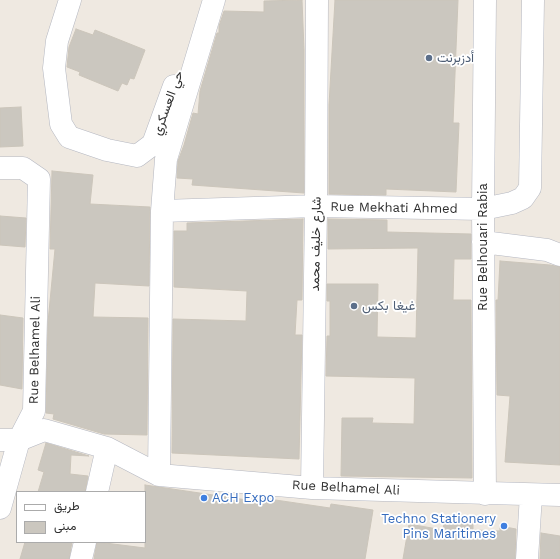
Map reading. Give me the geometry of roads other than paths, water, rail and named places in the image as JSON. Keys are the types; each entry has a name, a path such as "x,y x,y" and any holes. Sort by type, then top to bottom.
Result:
{"street":[{"name":"حي العسكري","path":"70,0 57,40 54,68 61,124 69,137 106,150 137,156 153,144 204,0"},
{"path":"159,475 162,211 166,160 214,0"},
{"name":"شارع خليف محمد","path":"312,488 317,0"},
{"name":"Rue Belhouari Rabia","path":"485,0 483,209 485,494"},
{"name":"Rue Mekhati Ahmed","path":"162,211 316,206 483,209 512,203 523,198 530,188 533,0"},
{"name":"Rue Belhamel Ali","path":"0,168 24,168 39,179 34,411 10,440"},
{"path":"483,242 547,250 560,256"},
{"name":"Rue Belhamel Ali","path":"10,440 44,430 107,448 159,475 312,488 560,495"},
{"path":"0,508 10,440"},
{"path":"97,491 107,448"},
{"path":"527,559 531,495"},
{"path":"81,559 85,543"}],"place":[{"name":"أدزبرنت","path":"429,58"},
{"name":"غيغا بكس","path":"354,306"},
{"name":"ACH Expo","path":"204,498"},
{"name":"Techno Stationery Pins Maritimes","path":"504,526"}]}
